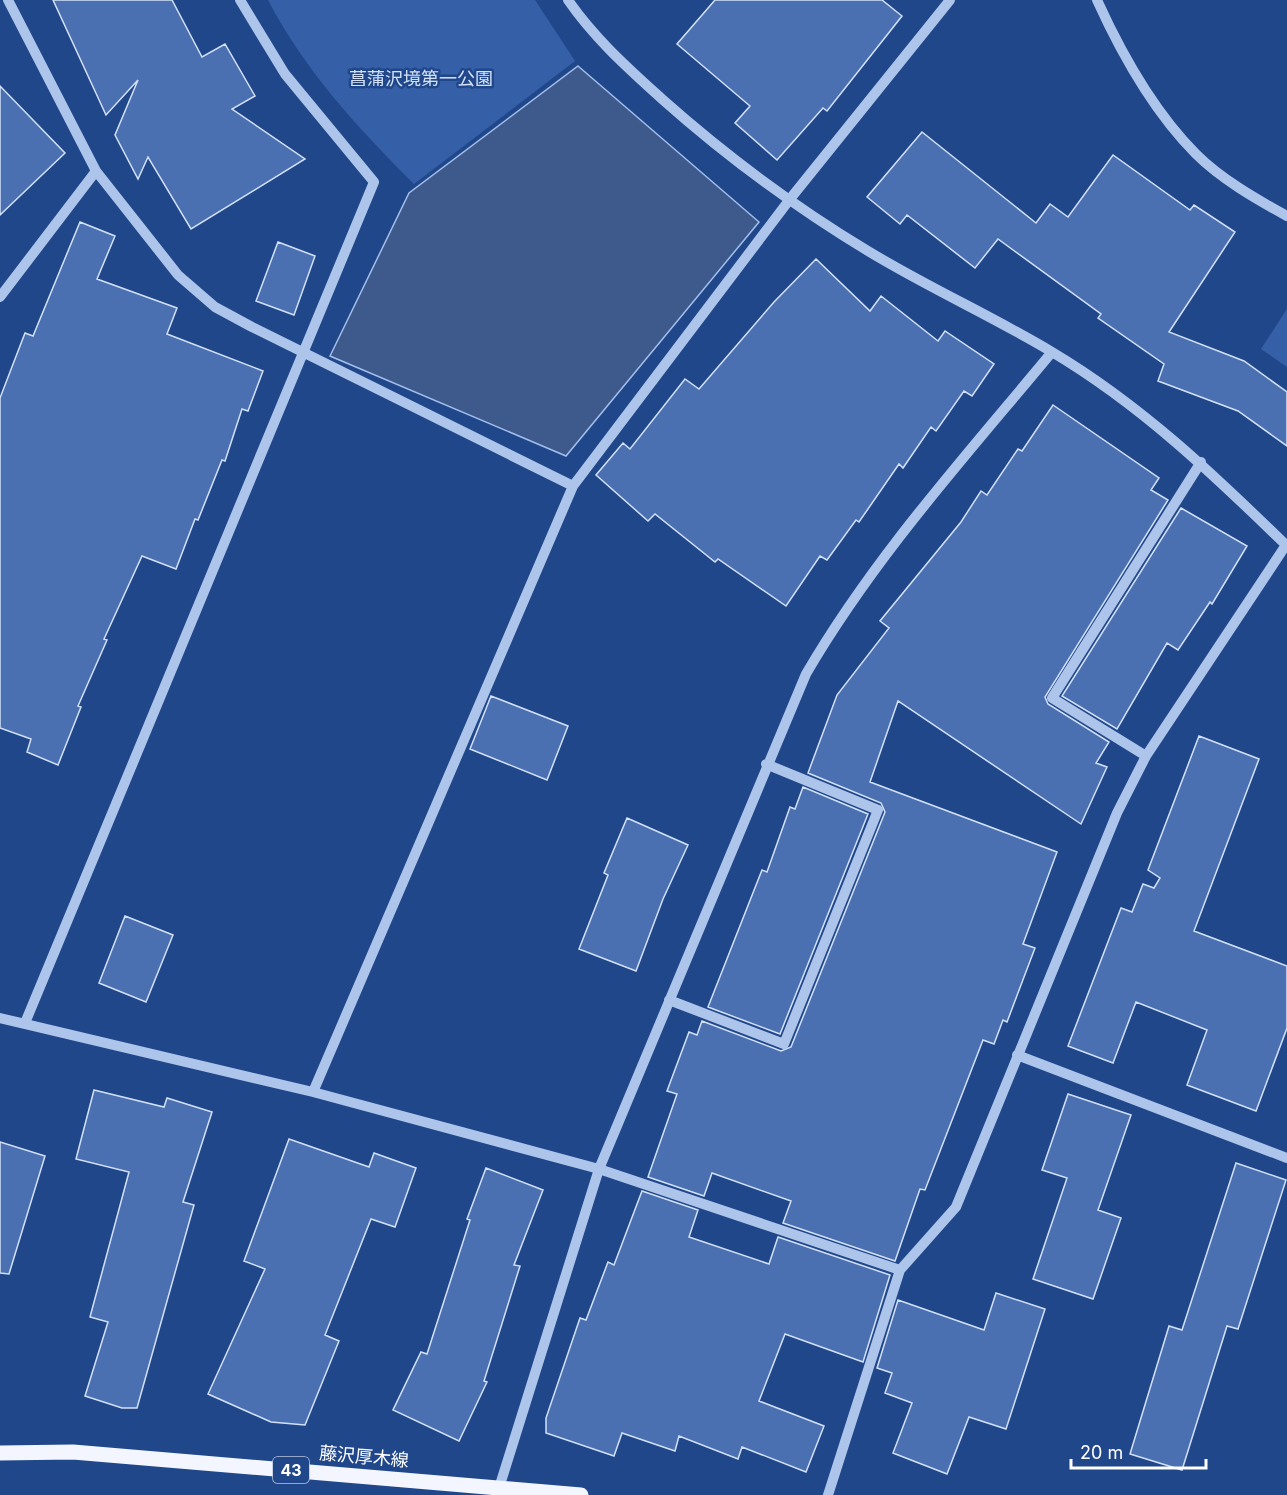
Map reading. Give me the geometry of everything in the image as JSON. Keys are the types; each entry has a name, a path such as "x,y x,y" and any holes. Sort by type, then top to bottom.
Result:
{"main road":[{"name":"藤沢厚木線","path":"0,1453 73,1452 581,1495"}],"street":[{"path":"8,0 96,171 178,275 215,307 573,486"},
{"path":"25,1023 374,182 285,74 240,0"},
{"path":"568,0 582,20 617,59 687,122 789,199 869,251 1052,352 1131,404 1201,462 1287,546 1146,756 1117,813 956,1207 900,1270 828,1495"},
{"path":"313,1092 573,486 789,199 947,4 933,0"},
{"path":"1097,0 1148,98 1197,155 1256,199 1287,216"},
{"path":"0,297 96,171"},
{"path":"499,1488 599,1169 766,764 806,674 840,615 885,553 1052,352"},
{"path":"1146,756 1052,698 1201,462"},
{"path":"669,1000 784,1044 878,810 766,764"},
{"path":"0,1018 313,1092 599,1169 900,1270"},
{"path":"1017,1055 1287,1158"}],"green space":[{"name":"菖蒲沢境第一公園","path":"268,0 535,0 575,61 414,184 334,98 299,51"},
{"path":"1287,309 1287,367 1261,349"}],"shaded area":[{"path":"578,66 759,222 566,456 330,356 409,193"}],"building":[{"path":"53,0 172,0 202,57 225,44 255,96 232,109 305,159 191,229 148,157 138,179 115,135 138,80 106,115"},
{"path":"715,0 882,0 902,16 827,111 823,108 777,160 735,123 750,106 677,44"},
{"path":"0,86 65,153 0,215"},
{"path":"922,132 1036,223 1050,204 1068,217 1113,155 1190,210 1194,205 1235,232 1169,332 1244,361 1287,392 1287,446 1238,411 1158,381 1164,364 1098,318 1101,314 998,239 975,268 907,215 900,224 867,197"},
{"path":"80,222 115,236 97,279 177,308 167,334 263,371 248,411 242,409 225,461 222,460 198,520 195,519 176,569 142,556 104,639 107,640 78,706 81,707 58,765 27,752 31,739 0,728 0,398 25,333 33,336"},
{"path":"278,242 315,256 294,315 256,301"},
{"path":"816,259 870,311 881,296 938,341 945,331 994,364 972,396 964,391 936,431 931,427 903,468 899,464 859,522 856,520 827,560 820,556 786,606 718,559 715,562 655,514 648,521 596,475 623,443 630,449 685,379 699,389 774,302"},
{"path":"1053,405 1159,478 1151,490 1168,500 1045,697 1048,704 1109,742 1096,763 1107,767 1081,824 898,701 870,782 1057,852 1023,944 1035,948 1007,1022 1003,1020 994,1044 983,1040 925,1190 920,1189 895,1261 783,1223 791,1201 712,1173 704,1196 648,1177 677,1094 667,1091 689,1032 697,1035 702,1021 781,1051 791,1047 885,812 881,803 808,773 837,695 889,628 880,621 961,522 981,491 987,495 1018,449 1022,451"},
{"path":"1181,508 1247,546 1212,604 1210,602 1178,650 1167,643 1117,729 1062,696"},
{"path":"491,696 568,726 547,780 470,749"},
{"path":"1199,736 1259,759 1194,931 1287,966 1287,1028 1256,1111 1187,1085 1207,1030 1136,1002 1113,1063 1068,1046 1121,908 1132,912 1143,884 1154,888 1160,878 1148,870"},
{"path":"803,787 868,814 780,1034 708,1007 762,870 767,872 790,807 795,809"},
{"path":"627,818 688,845 663,899 636,971 579,949 608,875 604,873"},
{"path":"125,916 173,935 146,1002 99,983"},
{"path":"94,1090 164,1107 167,1098 212,1112 183,1202 194,1205 137,1408 122,1408 85,1396 108,1322 90,1317 129,1172 76,1159"},
{"path":"1068,1094 1131,1115 1098,1210 1121,1218 1093,1299 1033,1279 1067,1178 1042,1170"},
{"path":"289,1139 369,1167 374,1153 416,1168 395,1227 371,1219 325,1335 339,1341 305,1425 271,1422 208,1394 265,1269 244,1261"},
{"path":"0,1142 45,1156 9,1274 0,1273"},
{"path":"1236,1163 1286,1180 1238,1329 1227,1326 1182,1470 1130,1454 1169,1326 1182,1330"},
{"path":"486,1168 543,1190 514,1265 520,1266 484,1381 487,1382 459,1441 393,1410 421,1352 427,1354 470,1220 467,1219"},
{"path":"642,1191 698,1210 689,1237 769,1264 778,1237 890,1275 863,1362 785,1334 759,1401 824,1426 806,1472 742,1447 738,1459 679,1436 675,1451 622,1433 614,1456 546,1433 546,1418 580,1318 586,1320 608,1262 614,1265"},
{"path":"996,1293 1045,1309 1006,1429 969,1417 947,1474 893,1453 912,1403 885,1393 892,1373 877,1368 898,1300 984,1330"}]}
